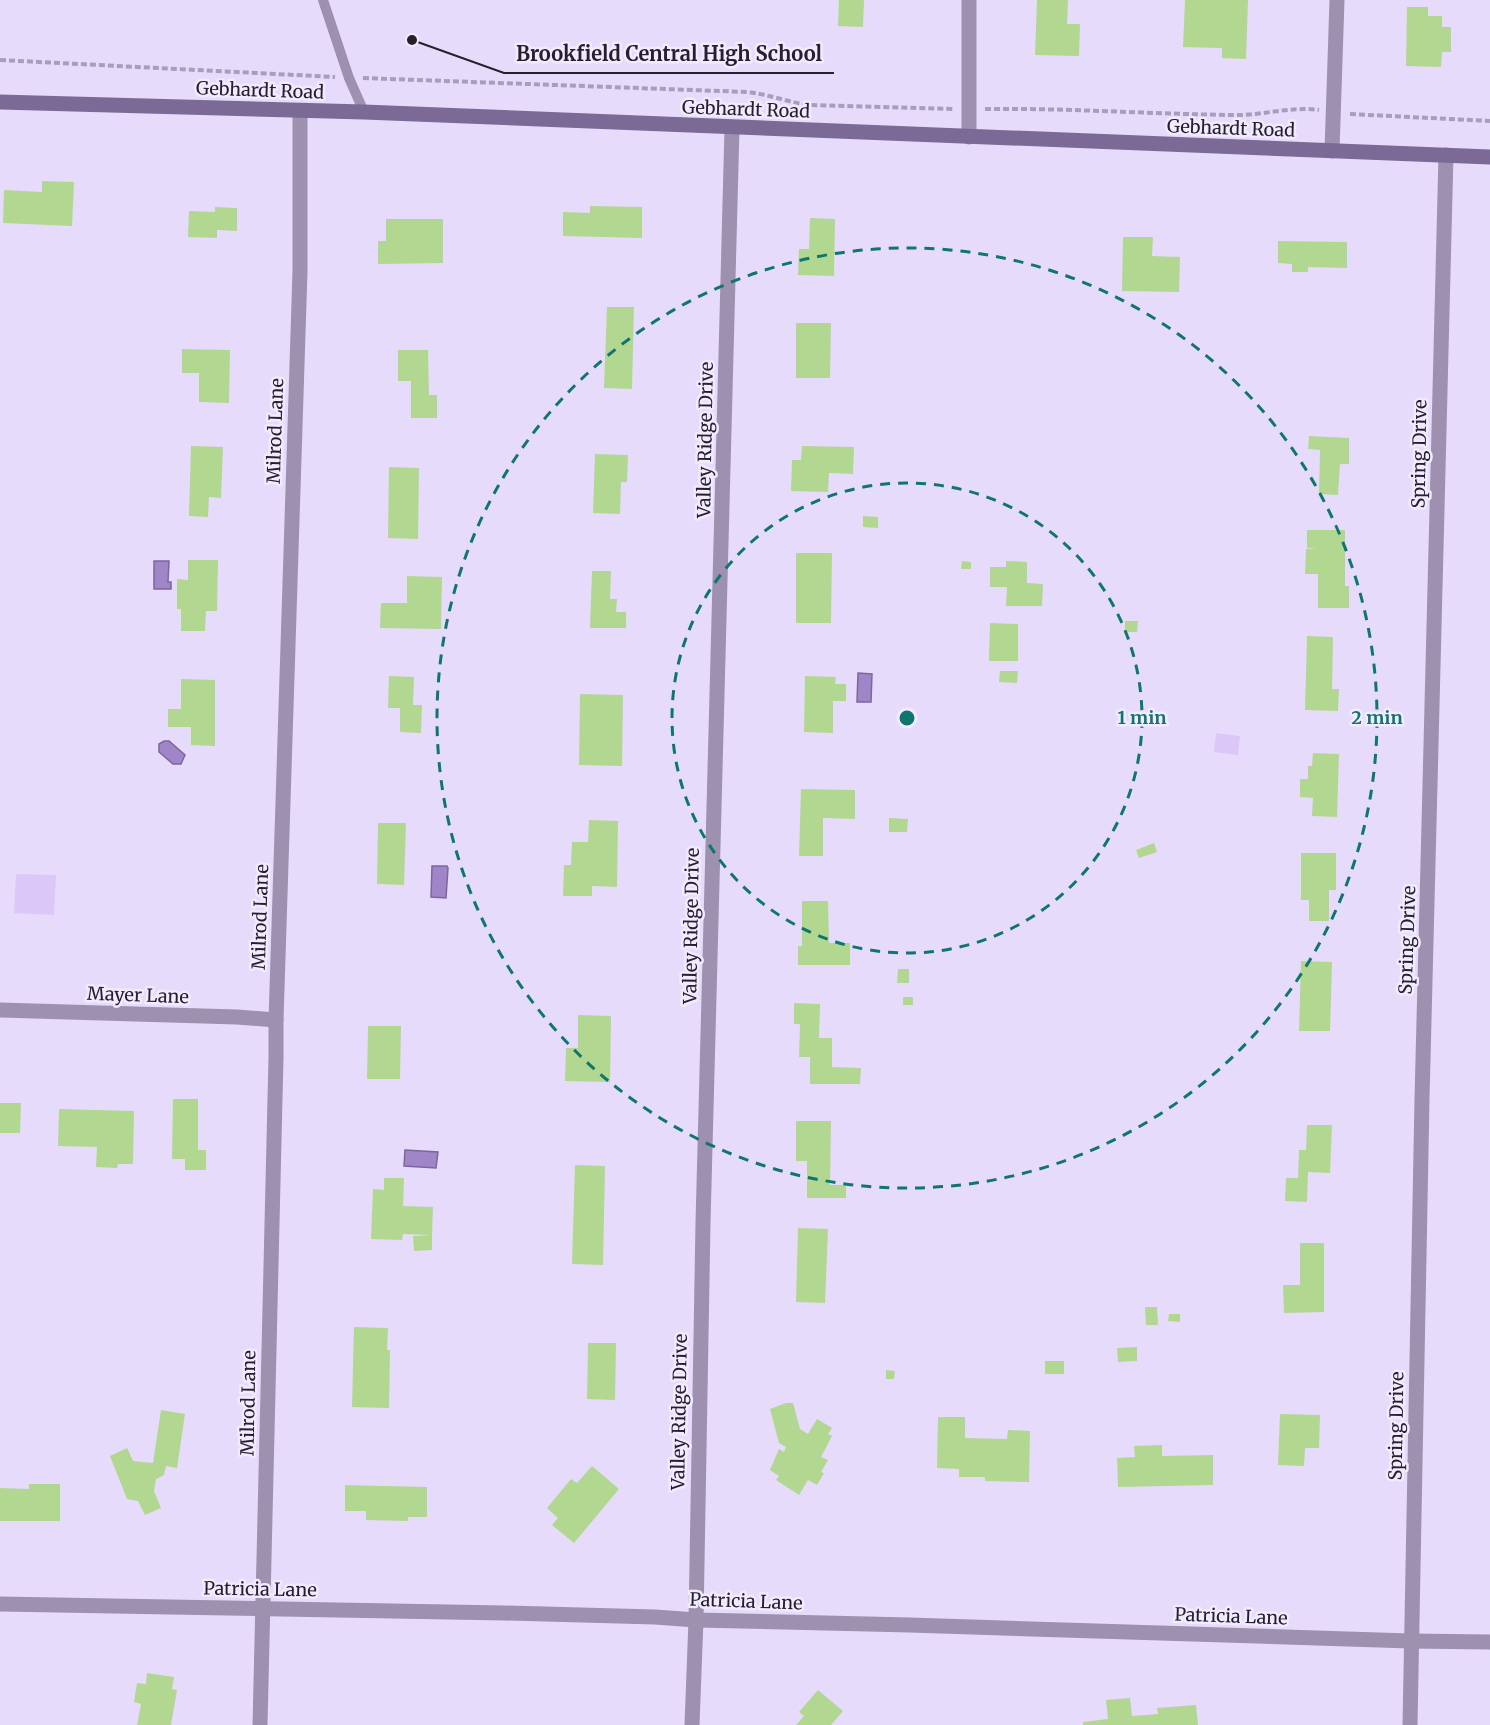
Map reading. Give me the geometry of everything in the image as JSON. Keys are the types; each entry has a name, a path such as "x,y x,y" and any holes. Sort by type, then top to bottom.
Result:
{"street":[{"path":"969,0 969,137"},
{"path":"1332,151 1337,0"},
{"name":"Gebhardt Road","path":"0,102 364,112 1490,157"},
{"name":"Milrod Lane","path":"260,1725 276,1020 300,271 300,111"},
{"name":"Valley Ridge Drive","path":"692,1725 732,128"},
{"name":"Spring Drive","path":"1410,1725 1422,1099 1446,155"},
{"name":"Mayer Lane","path":"0,1010 276,1020"},
{"name":"Patricia Lane","path":"0,1604 504,1612 696,1620 1490,1642"}],"lane":[{"path":"323,0 349,78 364,112"}],"path":[{"path":"0,60 507,85 747,92 767,94 809,105 1104,110 1252,116 1299,109 1316,109 1332,113 1490,121"}],"shaded area":[{"path":"154,561 169,561 168,582 171,582 171,589 154,589"},
{"path":"858,673 872,674 871,702 857,702"},
{"path":"1216,733 1240,736 1238,755 1214,752"},
{"path":"169,741 185,755 181,764 173,764 159,752 159,744"},
{"path":"432,866 447,866 448,868 446,898 431,897"},
{"path":"16,874 56,875 54,915 14,913"},
{"path":"405,1150 438,1152 436,1168 404,1166"}],"building":[{"path":"839,0 864,0 863,27 838,26"},
{"path":"1037,0 1068,0 1067,24 1080,24 1079,56 1035,55"},
{"path":"1185,0 1248,0 1246,59 1222,58 1222,48 1183,47"},
{"path":"1407,7 1428,7 1428,16 1442,16 1442,27 1451,27 1451,52 1442,52 1441,67 1406,66"},
{"path":"42,181 74,182 72,226 3,223 4,190 42,192"},
{"path":"590,206 642,207 642,238 563,236 563,212 590,213"},
{"path":"215,207 237,208 237,231 217,230 217,238 188,237 189,211 215,212"},
{"path":"810,218 835,219 834,276 798,275 799,249 809,249"},
{"path":"386,219 443,219 443,263 378,264 378,241 386,241"},
{"path":"1123,237 1153,237 1152,256 1180,257 1179,292 1122,291"},
{"path":"1278,241 1347,242 1347,268 1308,267 1308,272 1292,272 1292,264 1278,263"},
{"path":"607,307 634,307 632,389 604,388"},
{"path":"796,323 831,323 830,378 796,378"},
{"path":"182,349 230,350 229,403 199,402 199,373 182,373"},
{"path":"398,350 428,350 429,395 437,395 437,418 411,418 411,381 398,381"},
{"path":"1309,436 1349,438 1349,464 1340,464 1338,495 1319,494 1320,450 1308,449"},
{"path":"191,446 223,447 221,498 209,497 208,517 189,516"},
{"path":"802,446 854,447 853,474 829,473 828,492 791,491 792,460 801,460"},
{"path":"595,454 628,455 627,482 621,482 620,514 593,513"},
{"path":"389,467 419,468 418,539 388,538"},
{"path":"863,516 878,517 878,528 863,527"},
{"path":"1307,530 1345,530 1345,586 1349,586 1349,608 1318,608 1318,574 1305,574 1306,549 1318,548 1307,548"},
{"path":"796,553 832,553 831,623 796,623"},
{"path":"188,560 218,560 217,611 206,611 205,631 181,631 181,609 177,609 177,579 188,580"},
{"path":"962,561 971,562 971,569 961,569"},
{"path":"1006,561 1027,562 1027,583 1043,584 1042,606 1006,606 1007,587 990,587 990,567 1006,567"},
{"path":"592,571 611,571 610,599 617,599 616,612 626,612 626,628 590,628"},
{"path":"407,576 442,577 441,629 380,628 381,603 407,603"},
{"path":"1125,621 1138,621 1137,632 1125,632"},
{"path":"990,623 1018,624 1018,661 989,661"},
{"path":"1307,636 1333,637 1332,689 1339,689 1338,711 1305,710"},
{"path":"1000,671 1018,671 1017,683 999,682"},
{"path":"389,676 414,677 413,705 422,705 421,733 400,732 400,708 388,708"},
{"path":"805,676 836,677 835,684 846,684 846,701 833,701 833,733 804,732"},
{"path":"181,679 215,680 215,746 191,745 191,727 168,727 168,709 181,709"},
{"path":"580,694 623,695 622,766 579,765"},
{"path":"1313,753 1339,754 1337,817 1312,816 1313,798 1300,797 1300,779 1308,779 1308,766 1312,766"},
{"path":"801,789 855,790 855,819 823,818 823,856 799,856"},
{"path":"889,818 908,819 907,832 889,832"},
{"path":"589,820 618,821 617,887 592,886 592,896 563,896 564,865 571,865 572,842 588,842"},
{"path":"378,823 406,823 404,885 377,884"},
{"path":"1154,843 1157,852 1139,858 1136,850"},
{"path":"1301,853 1336,853 1336,890 1329,890 1329,921 1309,921 1309,900 1301,900"},
{"path":"802,901 828,901 829,943 850,943 850,965 798,965 798,946 802,946"},
{"path":"1301,961 1332,962 1330,1031 1299,1031"},
{"path":"898,969 909,969 909,983 897,983"},
{"path":"903,997 913,997 913,1005 903,1005"},
{"path":"794,1003 820,1004 819,1038 832,1038 832,1067 861,1068 860,1084 810,1084 810,1057 799,1057 800,1024 794,1024"},
{"path":"578,1015 611,1016 610,1082 565,1081 566,1048 578,1048"},
{"path":"368,1026 401,1026 400,1079 367,1079"},
{"path":"173,1099 198,1099 198,1150 206,1150 206,1170 185,1170 185,1159 172,1159"},
{"path":"0,1103 21,1103 20,1133 0,1133"},
{"path":"59,1109 134,1111 133,1164 118,1164 117,1168 96,1167 97,1147 58,1146"},
{"path":"796,1121 831,1121 830,1185 846,1185 846,1198 807,1198 807,1161 796,1161"},
{"path":"1307,1125 1332,1125 1330,1173 1308,1172 1307,1202 1285,1201 1286,1178 1298,1178 1299,1150 1306,1150"},
{"path":"575,1165 605,1166 603,1265 572,1264"},
{"path":"384,1178 404,1178 403,1206 433,1207 432,1235 403,1234 402,1240 371,1239 373,1189 384,1190"},
{"path":"798,1228 828,1229 825,1303 796,1302"},
{"path":"432,1235 432,1250 414,1251 413,1236"},
{"path":"1300,1243 1324,1243 1324,1312 1284,1313 1283,1285 1300,1285"},
{"path":"1145,1307 1157,1307 1158,1325 1146,1325"},
{"path":"1169,1314 1180,1314 1180,1322 1168,1321"},
{"path":"354,1327 388,1328 389,1408 352,1407"},
{"path":"588,1343 616,1343 615,1400 587,1399"},
{"path":"1137,1347 1137,1361 1118,1362 1117,1348"},
{"path":"1045,1361 1064,1361 1064,1374 1045,1374"},
{"path":"886,1370 895,1371 894,1379 886,1379"},
{"path":"793,1403 800,1429 808,1434 817,1419 832,1428 828,1434 832,1436 821,1457 828,1460 821,1472 824,1473 817,1485 808,1480 799,1495 776,1480 779,1476 770,1470 779,1449 784,1452 786,1447 779,1443 770,1409"},
{"path":"161,1410 185,1414 177,1468 166,1466 164,1475 156,1479 154,1491 161,1508 145,1515 138,1501 127,1499 110,1456 127,1448 133,1461 153,1463"},
{"path":"1280,1414 1320,1415 1319,1448 1305,1448 1304,1466 1278,1465"},
{"path":"938,1417 965,1417 965,1438 1007,1439 1008,1430 1030,1431 1029,1482 985,1481 985,1477 959,1477 959,1469 937,1468"},
{"path":"1162,1445 1162,1456 1213,1455 1213,1485 1118,1487 1117,1458 1135,1457 1134,1446"},
{"path":"592,1466 619,1489 574,1543 552,1525 558,1518 547,1508 571,1479 577,1483"},
{"path":"29,1484 60,1484 60,1521 0,1521 0,1488 29,1489"},
{"path":"345,1485 427,1487 427,1517 408,1517 408,1521 366,1520 366,1511 345,1511"},
{"path":"147,1673 174,1677 172,1689 177,1690 171,1725 137,1725 141,1704 134,1702 137,1683 146,1684"},
{"path":"818,1690 843,1711 831,1725 796,1725 804,1716 799,1712"},
{"path":"1130,1698 1132,1716 1158,1714 1157,1708 1196,1705 1198,1725 1083,1725 1083,1722 1108,1719 1106,1700"}],"place":[{"name":"Brookfield Central High School","path":"412,40"}]}
